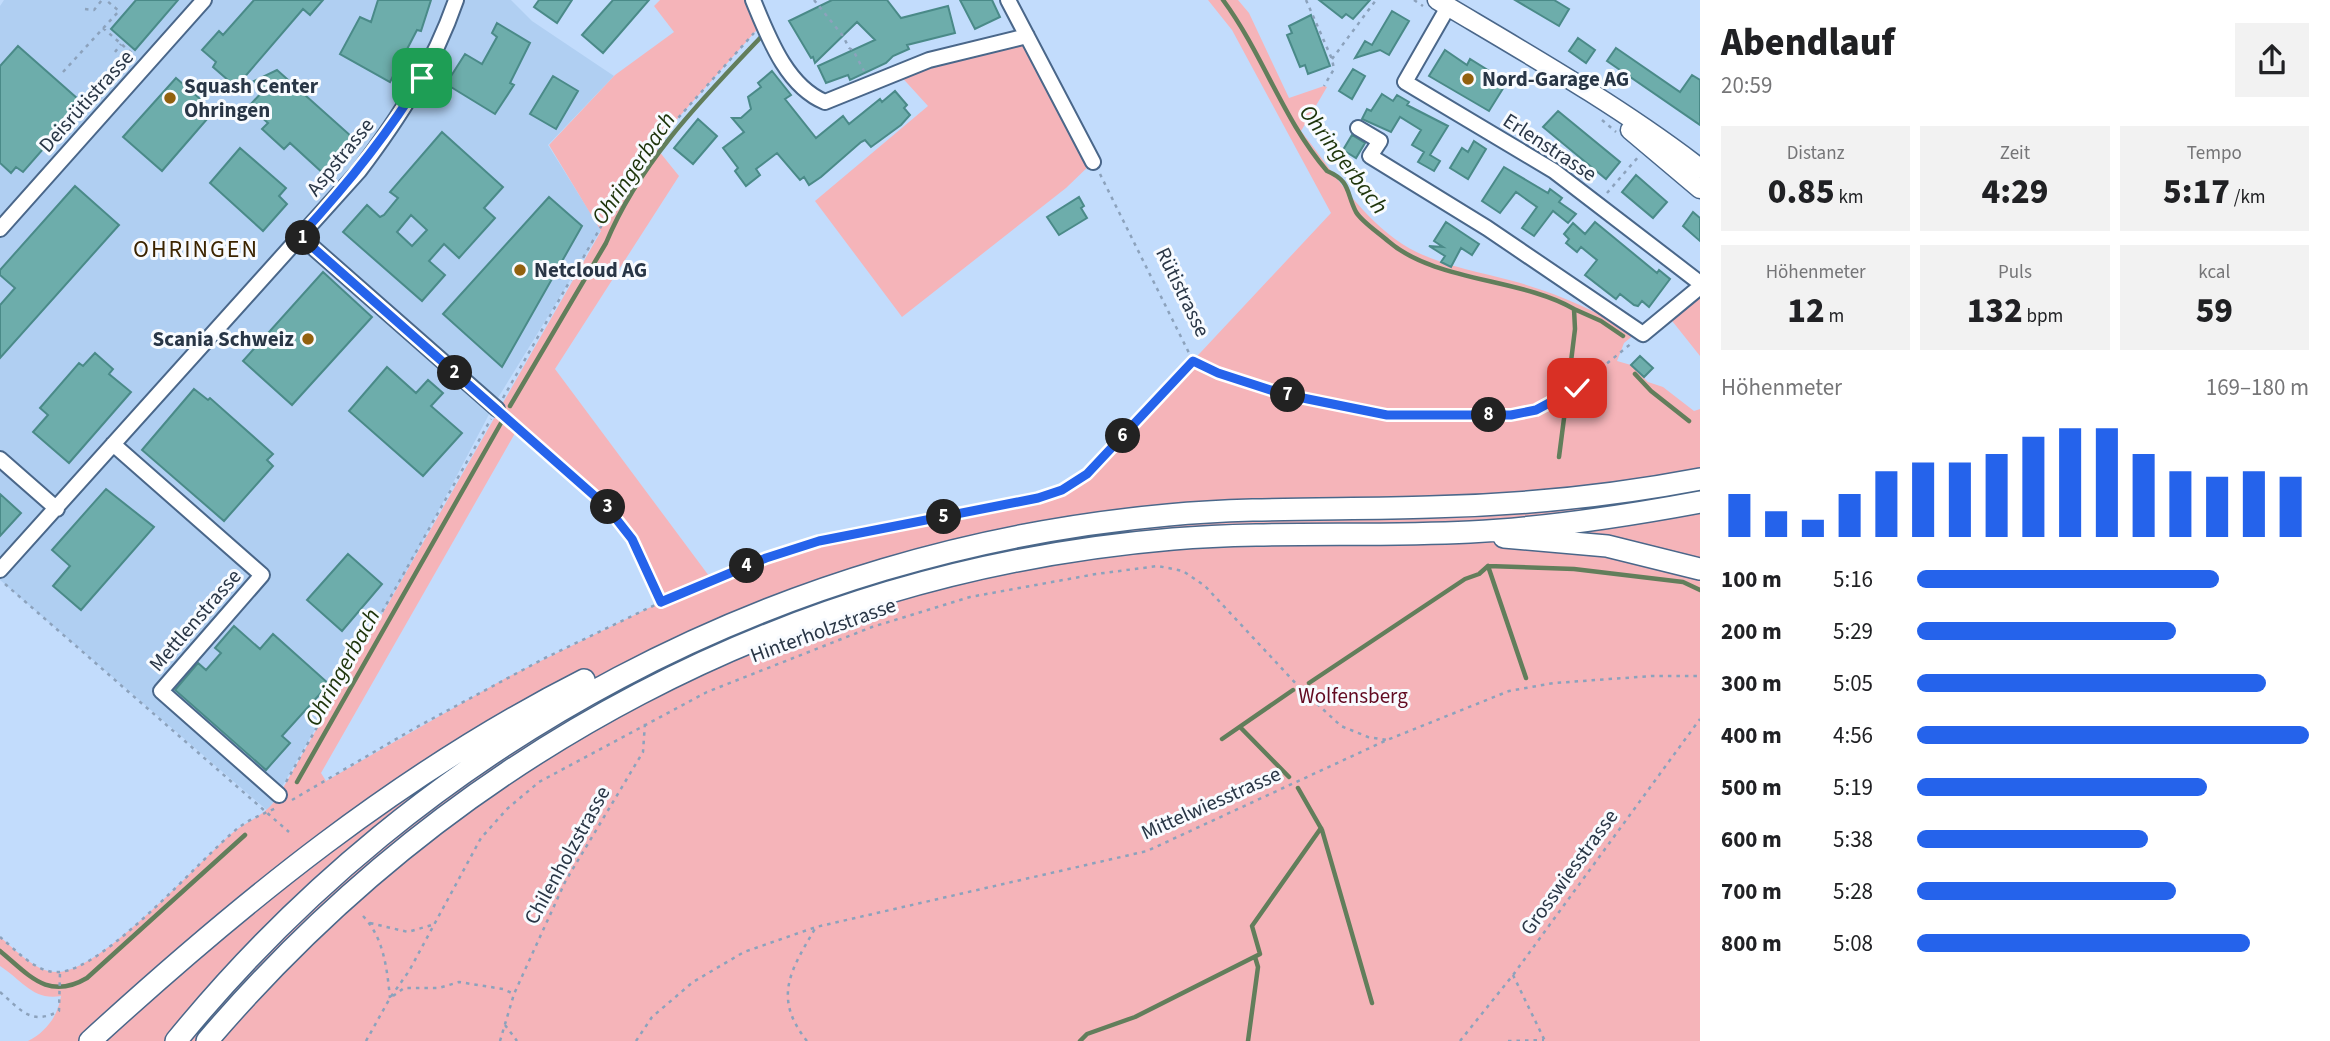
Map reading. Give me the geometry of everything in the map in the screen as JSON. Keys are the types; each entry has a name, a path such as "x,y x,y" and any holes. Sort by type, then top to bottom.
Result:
{"highway":[{"path":"176,1041 282,923 338,871 404,816 483,758 609,681 675,648 777,605 882,569 954,550 1062,528 1134,518 1220,511 1439,507 1536,502 1700,479"},
{"path":"207,1041 258,983 327,914 382,866 462,803 538,752 611,709 686,670 752,641 854,603 924,583 1066,552 1137,543 1234,535 1474,532 1611,517 1700,502"},
{"path":"1474,532 1526,540 1607,546 1700,569"},
{"path":"90,1041 253,897 322,844 415,779 507,722 598,672 675,648"}],"main road":[{"path":"1442,8 1585,91 1661,139 1700,168"},
{"path":"1585,91 1700,189"}],"street":[{"name":"Deisrütistrasse","path":"0,229 204,0"},
{"name":"Aspstrasse","path":"0,570 359,171 399,117 437,48 457,0"},
{"path":"753,0 784,63 810,96 825,102 929,60 1027,36"},
{"path":"1007,0 1093,162"},
{"name":"Erlenstrasse","path":"1442,8 1405,82 1554,171 1700,285"},
{"path":"1358,128 1382,137 1370,156 1487,228 1643,334 1700,285"},
{"path":"300,236 497,409"},
{"name":"Mettlenstrasse","path":"113,444 261,575 161,691 279,794"},
{"path":"0,459 57,509"}],"path":[{"path":"63,72 119,11 104,0 94,10 85,9"},
{"path":"814,0 853,50 864,72"},
{"path":"1306,0 1332,59 1334,69 1324,86"},
{"path":"1332,59 1377,0"},
{"path":"1414,0 1442,8"},
{"path":"103,28 146,65"},
{"path":"115,52 121,44"},
{"path":"1601,118 1621,136"},
{"path":"1608,192 1641,153"},
{"name":"Rütistrasse","path":"1093,162 1193,361 1218,373 1283,394 1387,415 1511,415 1536,410 1577,388 1643,334"},
{"path":"300,796 472,696 661,602 766,558 819,541 1038,498 1062,490 1087,474 1193,361"},
{"path":"497,409 606,506 632,539 661,602"},
{"name":"Hinterholzstrasse","path":"366,1041 409,971 481,838 507,809 539,782 707,692 872,626 970,597 1096,574 1158,566 1183,571 1195,577 1300,688 1341,726 1368,737 1387,740"},
{"path":"0,580 289,832"},
{"name":"Mittelwiesstrasse","path":"636,1041 652,1017 692,982 744,952 816,927 1147,850 1387,740 1508,691 1554,683 1651,676 1700,676"},
{"name":"Grosswiesstrasse","path":"1460,1041 1513,975 1700,719"},
{"name":"Chilenholzstrasse","path":"500,1041 514,994 565,882 643,752 645,723"},
{"path":"0,937 40,967 60,972 86,962 103,951 229,836 246,822 268,811"},
{"path":"363,916 370,923 387,965 390,998"},
{"path":"370,923 408,932 435,924"},
{"path":"807,1041 788,1010 787,991 793,966 816,927"},
{"path":"0,992 28,1017 46,1017 59,1011 60,972"},
{"path":"1508,1041 1544,1041 1513,975"},
{"path":"390,998 404,988 439,988 459,982 503,989 514,994"},
{"path":"505,1025 517,1041"}],"shaded area":[{"path":"4,0 511,0 532,21 614,76 548,145 601,230 496,401 412,561 268,811 0,580 0,6"}],"green space":[{"name":"Wolfensberg","path":"660,0 753,0 763,23 654,145 679,176 555,369 712,580 766,558 819,541 1038,498 1062,490 1087,474 1331,213 1232,30 1208,0 1238,0 1249,13 1289,98 1327,87 1301,131 1368,216 1395,239 1436,260 1561,297 1635,334 1624,343 1617,361 1631,365 1648,382 1663,387 1694,411 1700,409 1700,1041 28,1041 50,1023 61,996 51,997 35,992 0,966 0,937 27,960 43,969 59,972 78,967 123,936 230,835 262,813 279,795 601,231 549,145 615,75 674,32 654,6","holes":["518,428 606,506 632,539 661,602 506,678 326,781 321,773"]},
{"path":"1027,36 1093,162 1066,188 902,317 815,201 928,106 897,72"},
{"path":"1700,293 1700,356 1669,317"}],"building":[{"path":"136,0 178,0 135,50 111,29"},
{"path":"254,0 323,0 310,15 303,9 236,87 213,67 216,62 202,50 219,31 223,35"},
{"path":"378,0 431,0 421,31 417,30 390,82 340,54 360,17 371,22"},
{"path":"539,0 572,0 557,23 534,7"},
{"path":"613,0 649,0 603,53 582,35"},
{"path":"832,0 887,0 901,18 948,6 955,33 907,45 909,49 850,80 848,75 826,83 818,66 875,40 857,22 815,63 789,21"},
{"path":"960,0 992,0 1000,17 975,29"},
{"path":"1319,0 1370,0 1353,19 1346,14 1342,18"},
{"path":"1515,0 1554,0 1569,9 1559,26"},
{"path":"1392,11 1409,21 1389,55 1380,50 1355,58 1365,41 1372,45"},
{"path":"1311,15 1330,66 1308,74 1305,65 1300,67 1287,35 1292,33 1289,26"},
{"path":"497,23 530,43 510,83 514,85 495,114 446,84 465,54 482,64 497,37 492,33"},
{"path":"1578,38 1595,50 1586,63 1569,51"},
{"path":"18,46 78,99 72,104 78,109 23,172 16,167 11,173 0,163 0,66"},
{"path":"1616,48 1680,92 1692,75 1700,80 1700,125 1607,61"},
{"name":"Nord-Garage AG","path":"1445,50 1467,65 1470,59 1507,82 1489,111 1429,76"},
{"path":"1353,69 1365,76 1352,99 1339,91"},
{"path":"277,70 352,137 335,155 339,159 325,175 290,143 284,149 262,129 268,123 249,106 264,90 254,81"},
{"path":"772,71 791,95 785,99 816,138 843,116 849,124 880,99 882,102 895,91 907,105 904,108 910,115 871,147 865,140 861,142 809,185 804,177 800,180 777,153 756,169 760,175 746,186 735,171 738,168 723,148 744,132 732,118 741,118 751,109 748,97 761,87 758,83"},
{"path":"553,76 578,91 556,129 530,114"},
{"path":"176,78 214,111 162,171 123,137"},
{"path":"1382,94 1393,101 1397,95 1409,102 1407,105 1448,126 1430,155 1440,161 1434,171 1418,162 1424,152 1412,145 1421,130 1400,117 1391,132 1362,119 1367,109 1371,111"},
{"path":"1558,111 1620,162 1606,179 1543,127"},
{"path":"698,119 717,136 693,164 674,148"},
{"path":"442,132 503,187 484,208 495,218 459,258 444,244 429,261 445,275 422,301 343,232 367,205 380,217 384,215 398,198 390,192","holes":["411,215 427,230 412,246 397,232"]},
{"path":"1352,135 1365,143 1356,158 1343,150"},
{"path":"1474,141 1486,149 1468,179 1450,168 1462,148 1468,152"},
{"path":"240,148 286,188 279,196 287,204 263,231 210,183"},
{"path":"1504,167 1548,193 1550,189 1562,198 1559,202 1576,214 1568,223 1553,211 1534,236 1522,228 1537,207 1516,192 1500,213 1482,201"},
{"path":"1636,175 1667,202 1653,218 1622,192"},
{"path":"75,186 119,225 0,358 0,305 15,288 0,275 0,270"},
{"name":"Netcloud AG","path":"549,197 582,226 502,367 443,314"},
{"path":"1079,197 1087,218 1059,235 1047,217"},
{"path":"1693,212 1700,218 1700,241 1683,226"},
{"path":"1446,222 1479,244 1472,255 1461,248 1451,267 1441,262 1445,256 1429,246 1443,247 1434,241"},
{"path":"1595,222 1657,273 1659,270 1670,279 1649,307 1642,301 1638,306 1634,305 1620,294 1616,299 1585,275 1597,260 1581,247 1577,252 1566,243 1569,239 1564,234 1573,223 1585,234"},
{"name":"Scania Schweiz","path":"323,272 372,317 292,405 243,361"},
{"path":"95,353 113,369 109,374 131,392 69,463 33,432 48,415 40,408 79,363 83,366"},
{"path":"1640,356 1653,368 1644,377 1631,365"},
{"path":"387,367 416,393 428,380 443,393 431,406 462,433 423,476 349,411"},
{"path":"194,389 208,400 210,398 273,454 267,460 273,466 224,521 142,450"},
{"path":"106,489 154,527 81,610 53,586 70,566 52,550"},
{"path":"0,494 21,513 0,536"},
{"path":"348,554 382,584 342,631 307,600"},
{"path":"234,626 260,649 273,634 329,684 282,736 290,743 266,770 175,690 198,663 206,670 221,653 215,648"}],"waterway":[{"name":"Ohringerbach","path":"1223,0 1250,42 1298,130 1327,171 1344,183 1356,212 1366,223 1407,254 1429,265 1529,291 1574,309 1575,329 1568,386"},
{"name":"Ohringerbach","path":"510,406 654,159 695,108 761,37"},
{"path":"1574,309 1601,321 1623,336"},
{"path":"1635,374 1651,391 1689,421"},
{"name":"Ohringerbach","path":"1559,457 1566,403"},
{"name":"Ohringerbach","path":"297,782 501,423"},
{"path":"1526,678 1488,566 1574,569 1683,582 1700,590"},
{"path":"1309,683 1488,566"},
{"path":"1222,739 1293,690"},
{"path":"1240,727 1289,777"},
{"path":"1298,788 1322,830 1372,1003"},
{"path":"1080,1041 1087,1034 1135,1017 1260,954 1252,926 1321,828"},
{"name":"Ohringerbach","path":"0,951 30,976 50,986 61,987 87,978 245,835"},
{"path":"1248,1041 1258,967 1255,957"}],"place":[{"name":"Nord-Garage AG","path":"1468,79"},
{"name":"Squash Center Ohringen","path":"170,98"},
{"name":"Netcloud AG","path":"520,270"},
{"name":"Scania Schweiz","path":"308,339"}],"district":[{"name":"OHRINGEN","path":"196,249"}],"route":[{"path":"422,78 399,117 359,171 300,236 606,506 632,539 661,602 766,558 819,541 1038,498 1062,490 1087,474 1193,361 1218,373 1283,394 1387,415 1511,415 1536,410 1577,388"}]}
